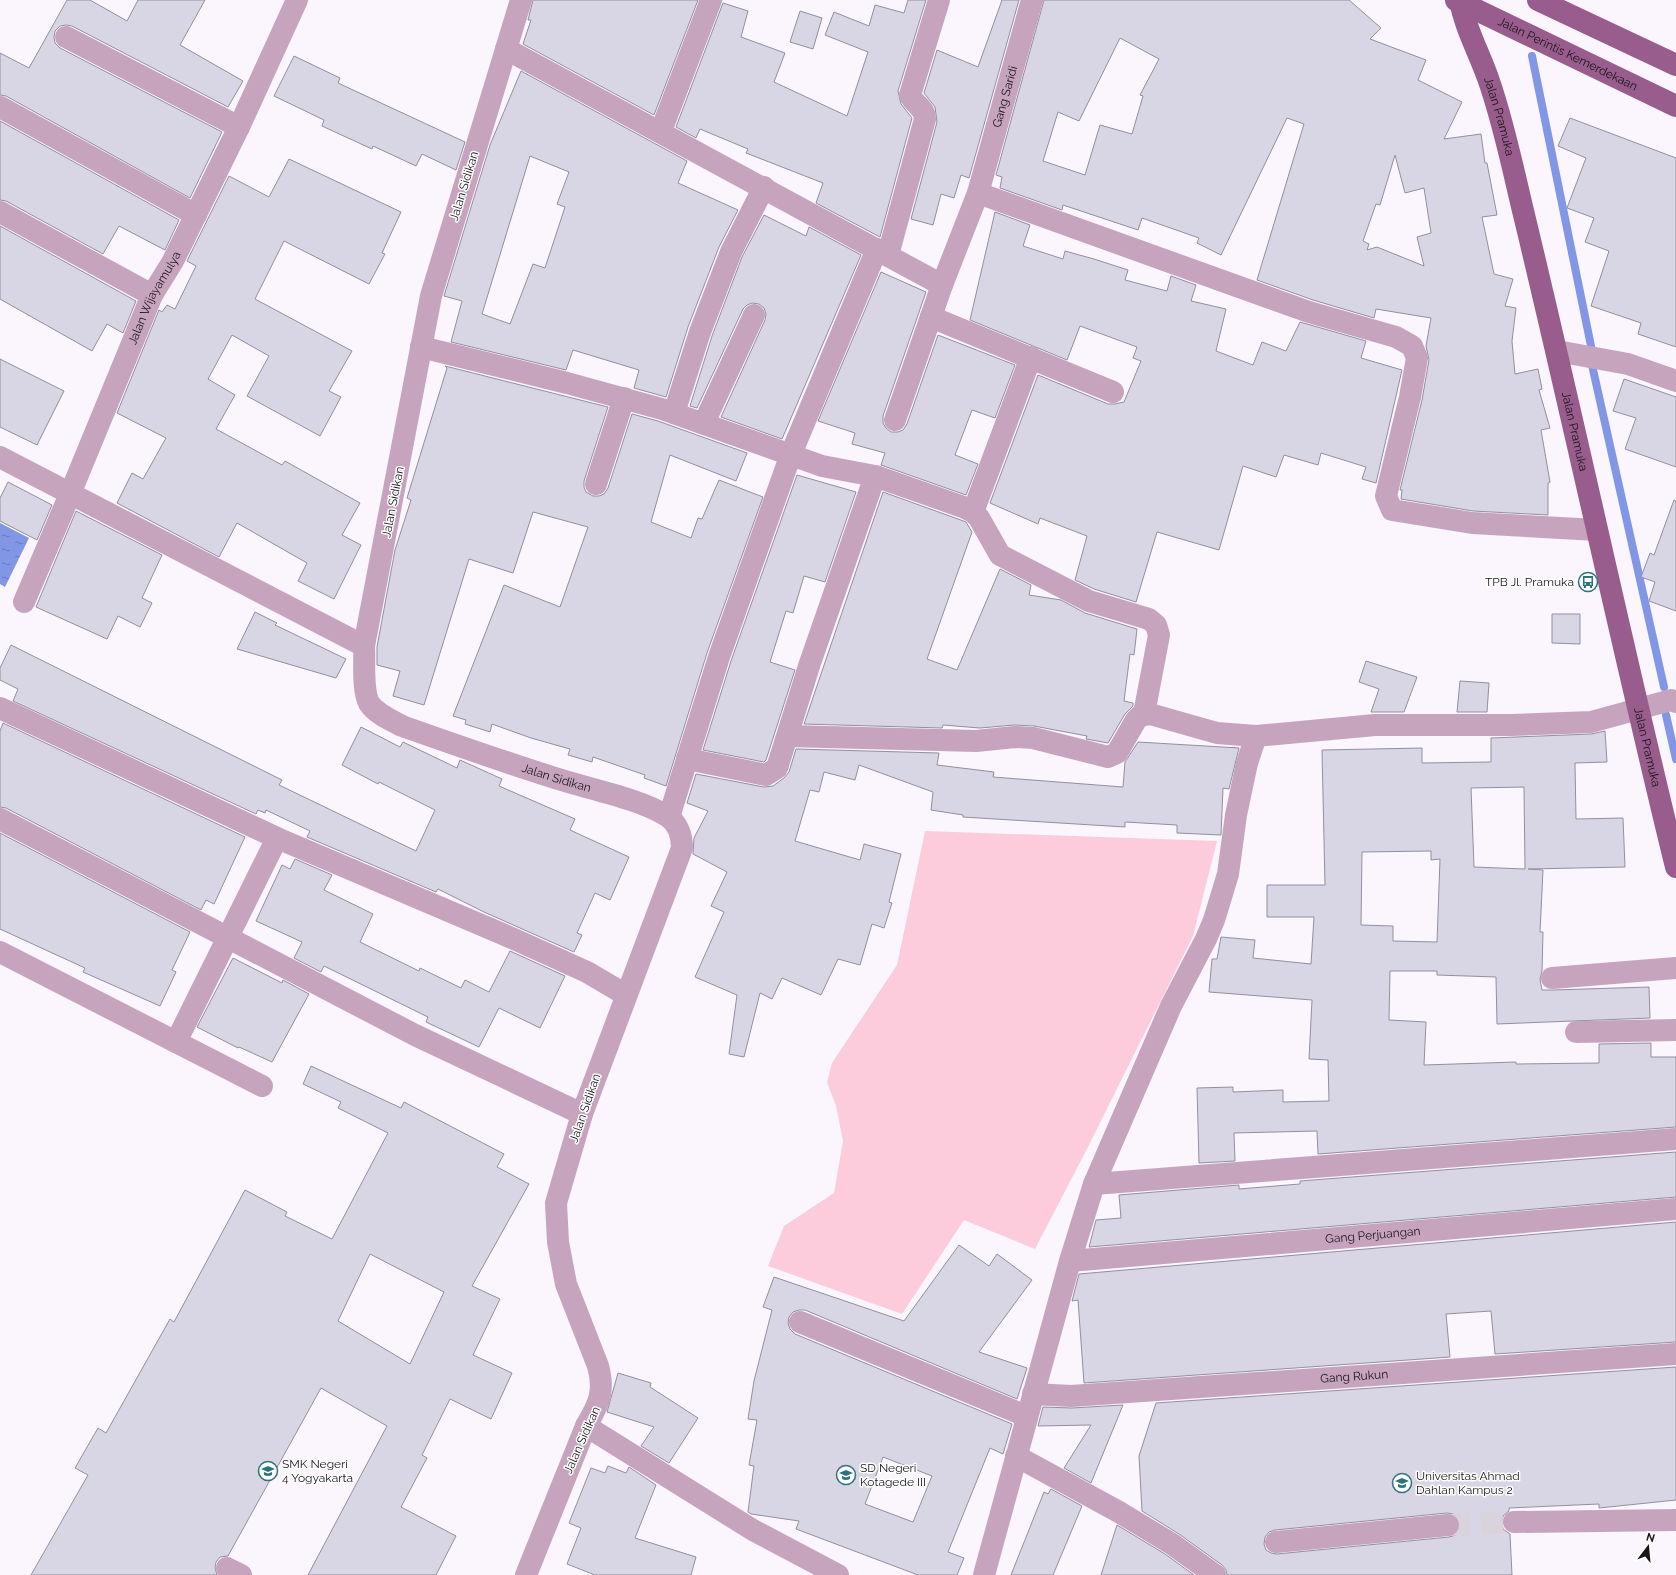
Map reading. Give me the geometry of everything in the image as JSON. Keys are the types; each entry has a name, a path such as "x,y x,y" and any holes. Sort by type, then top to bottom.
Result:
{"main road":[{"path":"1538,0 1676,65"},
{"name":"Jalan Perintis Kemerdekaan","path":"1458,1 1676,106"},
{"name":"Jalan Pramuka","path":"1458,1 1490,82 1499,116 1557,350 1637,710 1676,867"}],"street":[{"name":"Jalan Wijayamulya","path":"24,602 152,295 173,261 196,215 297,0"},
{"name":"Jalan Sidikan","path":"521,0 431,296 364,646 366,694 369,704 381,714 402,726 554,778 632,801 669,817 679,830 682,848 582,1114 556,1203 558,1242 566,1284 602,1378 601,1392 598,1405 586,1426 526,1575"},
{"path":"661,131 711,0"},
{"path":"669,817 719,657 791,454 882,252 926,119 923,110 910,95 939,0"},
{"name":"Gang Saridi","path":"895,420 942,285 978,193 1032,0"},
{"path":"66,37 238,127"},
{"path":"506,49 661,131 942,285"},
{"path":"0,107 196,215"},
{"path":"674,413 700,332 731,252 764,187"},
{"path":"978,193 1309,312 1396,337 1412,346 1416,352 1417,358 1410,397 1386,496 1392,510 1432,518 1472,523 1597,530"},
{"path":"0,212 152,295"},
{"path":"704,423 754,316"},
{"path":"931,317 1113,392"},
{"path":"421,347 567,382 624,398 704,423 822,466 875,476 972,512 983,524 1000,555 1089,601 1144,617 1156,626 1159,635 1144,714"},
{"path":"1557,350 1628,364 1676,381"},
{"path":"972,512 1031,357"},
{"path":"596,484 624,398"},
{"path":"0,457 364,646"},
{"path":"687,759 766,775 777,768 810,663 875,476"},
{"path":"788,736 976,741 1015,737 1033,738 1108,756 1117,753 1136,720 1144,714 1156,714 1217,733 1256,736 1375,725 1512,725 1591,722 1670,700 1676,702"},
{"path":"0,708 277,838 587,972 626,995"},
{"path":"984,1575 1026,1416 1070,1261 1094,1184 1171,1006 1206,939 1214,920 1228,874 1236,815 1247,762 1256,736"},
{"path":"0,819 415,1035 582,1114"},
{"path":"176,1042 277,838"},
{"path":"0,952 262,1086"},
{"path":"1552,978 1676,968"},
{"path":"1576,1032 1676,1030"},
{"path":"1094,1184 1676,1139"},
{"name":"Gang Perjuangan","path":"1070,1261 1676,1209"},
{"path":"800,1322 1026,1416"},
{"name":"Gang Rukun","path":"1033,1394 1071,1396 1676,1354"},
{"path":"586,1426 753,1530 838,1575"},
{"path":"1016,1456 1166,1540 1215,1575"},
{"path":"1514,1522 1676,1520"},
{"path":"1276,1542 1448,1525"}],"shaded area":[{"path":"925,831 1217,841 1193,936 1089,1145 1035,1249 964,1220 902,1314 768,1266 784,1226 834,1193 843,1141 836,1106 827,1082 832,1063 897,965"}],"water":[{"path":"0,523 29,538 5,587 0,584"}],"building":[{"path":"67,0 90,0 127,21 138,0 205,0 180,45 243,81 228,107 72,26 60,26 55,31 54,37 55,43 60,48 222,132 190,198 6,96 0,95 0,53 29,68"},
{"path":"533,0 698,0 654,115 523,44 531,20 528,20"},
{"path":"908,0 926,0 898,91 901,104 912,118 880,237 816,203 823,183 746,153 748,149 700,129 696,138 676,127 723,3 748,11 741,37 785,53 774,82 847,116 868,52 825,35 834,12 869,26 875,5 904,13"},
{"path":"1002,0 1019,0 969,178 961,175 954,198 941,194 933,225 911,219 937,122 935,107 924,93 937,50 978,67"},
{"path":"1044,0 1349,0 1381,28 1370,39 1426,60 1418,80 1462,102 1444,139 1481,134 1485,163 1487,163 1497,215 1482,217 1494,274 1513,279 1505,306 1516,308 1512,341 1515,374 1538,369 1542,389 1539,390 1550,428 1541,430 1550,482 1548,483 1548,515 1473,511 1401,499 1402,490 1400,490 1422,400 1429,360 1426,346 1431,318 1376,309 1374,318 1313,300 1257,280 1304,124 1287,118 1221,255 1197,243 1199,238 1142,218 1138,230 1063,205 1062,210 1000,188 1002,177 996,175","holes":["1120,38 1159,59 1140,95 1143,96 1132,134 1100,125 1085,175 1043,161 1058,112 1079,121","1395,155 1405,193 1424,188 1431,233 1417,237 1424,266 1377,247 1367,250 1369,244 1363,241 1376,204 1380,205"]},
{"path":"800,11 822,18 813,49 790,42"},
{"path":"294,56 340,78 338,83 465,142 456,170 422,154 416,166 373,146 372,149 322,126 324,120 274,96"},
{"path":"521,71 687,161 678,183 738,210 719,247 688,327 666,397 634,388 639,370 573,350 566,370 451,342 462,301 444,296 490,145","holes":["530,156 569,172 557,204 565,207 545,268 533,264 510,324 482,314"]},
{"path":"1570,118 1676,158 1676,347 1638,334 1641,323 1591,306 1609,251 1585,242 1594,218 1567,208 1586,158 1558,146"},
{"path":"0,121 179,220 165,250 119,226 103,254 6,201 0,200"},
{"path":"289,159 401,212 382,253 385,254 369,284 284,241 255,299 352,351 329,391 341,397 320,436 247,396 269,356 232,335 208,379 235,395 216,429 282,465 285,461 360,503 342,535 361,545 334,599 298,581 307,563 237,523 219,557 117,503 132,473 143,479 166,438 117,413 159,310 162,312 167,305 175,309 196,266 187,261 229,176 269,197"},
{"path":"995,212 1030,225 1023,246 1063,259 1065,251 1094,259 1128,270 1125,280 1167,291 1171,276 1196,285 1191,301 1226,309 1216,351 1253,365 1262,342 1286,351 1300,322 1366,341 1361,358 1402,370 1376,483 1362,479 1366,467 1321,453 1318,465 1284,455 1276,477 1243,466 1219,550 1157,532 1136,602 1094,589 1075,580 1087,536 1040,518 1038,524 990,503 1038,375 1108,404 1115,404 1124,402 1141,361 1133,358 1137,347 1080,326 1067,360 970,320"},
{"path":"764,215 806,236 809,227 861,255 782,439 721,417 765,320 766,314 764,308 759,304 752,303 743,309 697,408 690,406 712,336 742,257"},
{"path":"0,226 136,301 123,333 107,324 92,351 0,299"},
{"path":"881,272 926,292 883,416 883,423 891,432 903,430 907,424 938,335 1015,365 995,418 972,410 955,455 978,464 966,495 881,465 885,453 852,444 855,433 818,421"},
{"path":"0,359 64,391 37,445 0,427"},
{"path":"445,366 608,407 584,481 586,492 593,496 604,494 608,488 632,414 658,421 747,453 736,481 670,455 651,522 691,538 698,518 702,519 719,480 763,497 707,653 666,786 644,778 645,775 593,757 592,762 568,755 570,749 531,738 492,724 490,732 465,724 466,720 453,716 504,585 560,607 588,527 533,512 513,573 469,559 424,705 393,696 400,671 377,665 377,647 395,550 411,500 407,498 447,368"},
{"path":"1624,379 1676,397 1676,467 1625,449 1636,418 1613,411"},
{"path":"797,475 856,492 825,582 804,576 793,613 786,611 770,662 795,670 766,760 764,762 703,750 731,661"},
{"path":"8,482 52,505 37,540 0,521 0,498"},
{"path":"883,492 966,522 972,532 927,659 957,670 1000,569 1031,585 1029,595 1061,600 1085,613 1137,629 1134,655 1130,654 1124,701 1133,703 1133,706 1125,714 1108,743 1086,739 1087,736 1034,726 1014,725 980,728 943,725 942,728 804,724"},
{"path":"1674,500 1676,501 1676,611 1649,601 1655,582 1641,577 1650,553 1654,555"},
{"path":"76,511 162,555 142,598 152,603 140,627 118,616 107,639 36,607"},
{"path":"255,612 277,623 275,625 346,659 336,678 237,649"},
{"path":"1552,614 1580,614 1580,644 1552,643"},
{"path":"11,645 282,780 279,785 416,851 435,810 379,782 378,784 342,765 361,727 400,747 403,742 457,768 460,760 502,779 499,786 575,819 570,830 629,857 610,900 595,893 577,933 582,935 574,952 484,912 438,889 436,892 307,837 310,831 266,810 265,813 258,810 256,814 13,701 18,689 0,680 0,668"},
{"path":"1366,661 1417,677 1404,712 1371,712 1379,689 1359,682"},
{"path":"1460,681 1489,683 1487,712 1457,712"},
{"path":"3,723 245,837 214,904 206,900 201,910 6,808 0,807 0,731"},
{"path":"1605,731 1607,762 1575,763 1576,819 1623,818 1625,867 1528,869 1543,870 1540,932 1543,932 1542,971 1540,979 1542,990 1649,987 1650,1018 1497,1024 1496,977 1437,975 1437,971 1390,971 1389,1020 1426,1022 1424,1065 1516,1062 1516,1064 1599,1063 1599,1044 1651,1043 1651,1057 1676,1057 1676,1127 1318,1154 1317,1131 1234,1133 1235,1161 1199,1163 1197,1088 1233,1087 1233,1092 1283,1090 1283,1102 1329,1101 1328,1060 1309,1059 1312,1000 1209,992 1212,959 1217,959 1221,937 1255,940 1253,958 1311,964 1314,917 1267,917 1267,885 1325,885 1322,750 1422,748 1422,763 1491,762 1491,738 1591,734","holes":["1524,787 1525,869 1474,867 1471,788","1431,851 1431,860 1440,859 1437,942 1393,941 1393,926 1361,925 1362,852"]},
{"path":"1138,742 1239,748 1229,789 1223,788 1221,835 1177,833 1177,825 1125,822 1125,827 963,817 963,815 931,810 933,792 859,765 855,780 824,772 819,792 810,790 795,841 860,860 864,844 901,854 889,902 892,903 884,928 872,924 860,965 838,959 821,995 782,978 772,999 760,993 744,1057 729,1054 737,995 695,977 724,912 711,906 727,872 693,854 694,838 708,811 687,803 696,774 764,787 773,786 784,778 789,772 796,749 939,753 937,765 994,772 993,777 1123,787 1125,762"},
{"path":"0,833 190,932 172,970 176,972 160,1006 83,972 85,968 0,929"},
{"path":"295,859 332,875 324,890 373,914 360,942 419,971 420,968 461,988 465,980 489,992 510,951 565,976 540,1028 499,1008 479,1047 426,1022 428,1017 324,966 321,972 294,958 302,942 256,921 282,865 290,869"},
{"path":"233,958 282,983 283,980 309,994 272,1062 239,1047 238,1048 197,1027"},
{"path":"311,1066 401,1108 404,1102 504,1154 497,1167 529,1184 472,1286 500,1299 473,1355 512,1373 491,1419 450,1399 422,1455 427,1458 401,1507 456,1536 436,1575 308,1575 387,1426 321,1388 228,1556 220,1557 216,1562 215,1568 217,1575 31,1575 88,1475 75,1468 98,1428 106,1433 170,1319 174,1322 245,1190 287,1212 285,1216 332,1239 388,1133 338,1108 341,1102 303,1084","holes":["370,1254 444,1292 410,1364 338,1321"]},
{"path":"1676,1152 1676,1197 1089,1247 1096,1220 1121,1218 1119,1195 1239,1185 1239,1189 1300,1184 1300,1181"},
{"path":"1676,1222 1676,1342 1495,1354 1491,1311 1446,1314 1450,1357 1084,1383 1078,1300 1072,1301 1079,1274"},
{"path":"959,1245 989,1266 997,1254 1032,1280 979,1352 1027,1368 1017,1399 805,1310 793,1312 789,1317 788,1323 790,1329 795,1334 1012,1424 1003,1454 990,1448 948,1552 964,1558 957,1575 918,1575 796,1529 799,1521 751,1514 748,1512 754,1466 749,1465 757,1420 748,1419 754,1381 772,1310 763,1307 774,1277 904,1321","holes":["883,1457 932,1476 913,1522 865,1504"]},
{"name":"Universitas Ahmad Dahlan Kampus 2","path":"1676,1367 1676,1500 1599,1508 1599,1504 1509,1508 1509,1511 1503,1516 1502,1523 1503,1529 1510,1534 1512,1575 1227,1575 1226,1570 1222,1565 1179,1534 1142,1511 1139,1456 1156,1403","holes":["1447,1513 1458,1517 1460,1524 1459,1530 1456,1535 1449,1537 1277,1554 1266,1550 1264,1544 1265,1537 1269,1532 1275,1530"]},
{"path":"618,1373 651,1383 650,1387 698,1418 669,1463 641,1446 654,1427 607,1412"},
{"path":"1123,1405 1091,1483 1064,1468 1091,1425 1038,1426 1043,1407 1072,1408"},
{"path":"608,1466 626,1473 629,1467 656,1485 635,1538 696,1557 691,1575 595,1575 567,1564 581,1528 569,1523 591,1468 605,1473"},
{"path":"1051,1489 1082,1506 1053,1575 1011,1575 1044,1492 1048,1494"},
{"path":"1117,1525 1165,1554 1194,1575 1101,1575"}],"waterway":[{"path":"1532,56 1591,346"},
{"path":"1592,365 1664,687"},
{"path":"1666,715 1676,759"}],"tunnel":[{"path":"1448,1525 1514,1522"}],"place":[{"name":"TPB Jl. Pramuka","path":"1588,582"},
{"name":"SMK Negeri 4 Yogyakarta","path":"268,1471"},
{"name":"SD Negeri Kotagede III","path":"846,1475"},
{"name":"Universitas Ahmad Dahlan Kampus 2","path":"1402,1483"}]}
